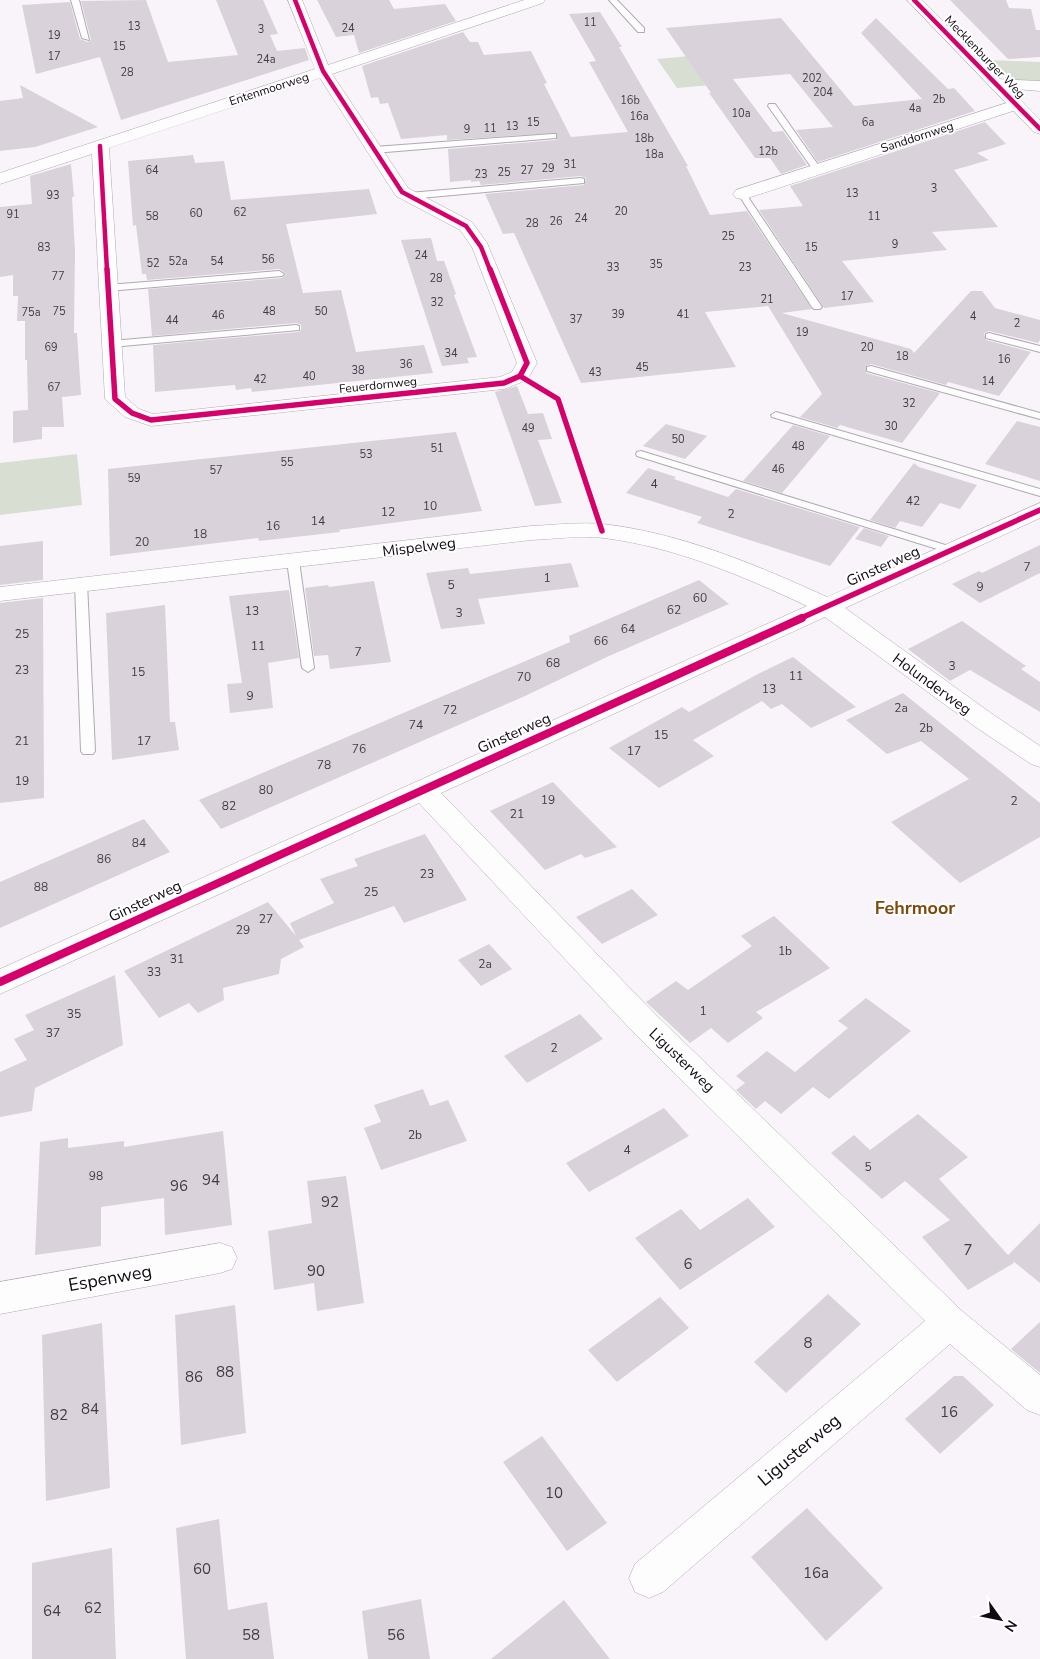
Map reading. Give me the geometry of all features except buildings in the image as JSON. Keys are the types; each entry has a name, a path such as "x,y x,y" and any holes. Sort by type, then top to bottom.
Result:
{"street":[{"name":"Feuerdornweg","path":"100,146 115,399 132,413 151,420 504,383 520,376 527,363 481,247 466,226 402,192 323,71 295,0"},
{"name":"Entenmoorweg","path":"0,179 538,0"},
{"name":"Mecklenburger Weg","path":"914,0 1040,129"},
{"path":"996,84 1040,86"},
{"name":"Sanddornweg","path":"742,194 1016,105"},
{"name":"Ginsterweg","path":"0,982 1040,510"},
{"name":"Mispelweg","path":"0,594 81,583 531,534 602,531 654,540 703,555 781,585 826,606"},
{"name":"Holunderweg","path":"826,606 986,722 1040,758"},
{"name":"Ligusterweg","path":"422,790 646,1025 950,1322 1040,1398"},
{"name":"Espenweg","path":"0,1298 220,1258"},
{"name":"Ligusterweg","path":"649,1578 950,1322"}],"lane":[{"path":"75,0 86,38"},
{"path":"613,0 641,30"},
{"path":"772,106 817,169"},
{"path":"374,150 553,136"},
{"path":"410,196 581,182"},
{"path":"742,194 817,307"},
{"path":"108,288 279,274"},
{"path":"111,344 296,328"},
{"path":"989,336 1040,350"},
{"path":"871,369 1040,416"},
{"path":"776,416 1040,493"},
{"path":"641,454 952,550"},
{"path":"293,561 308,668"},
{"path":"81,583 88,751"}],"shaded area":[{"path":"712,54 734,83 677,88 657,59"},
{"path":"989,60 1040,62 1040,86 1015,85"},
{"path":"77,454 82,505 0,515 0,463"}],"cycle path":[{"path":"100,146 115,399 132,413 151,420 504,383 520,376 527,363 481,247 466,226 402,192 323,71 295,0"},
{"path":"914,0 1040,129"},
{"path":"520,376 558,399 602,531"},
{"path":"0,982 1040,510"}],"district":[{"name":"Fehrmoor","path":"915,908"}]}
